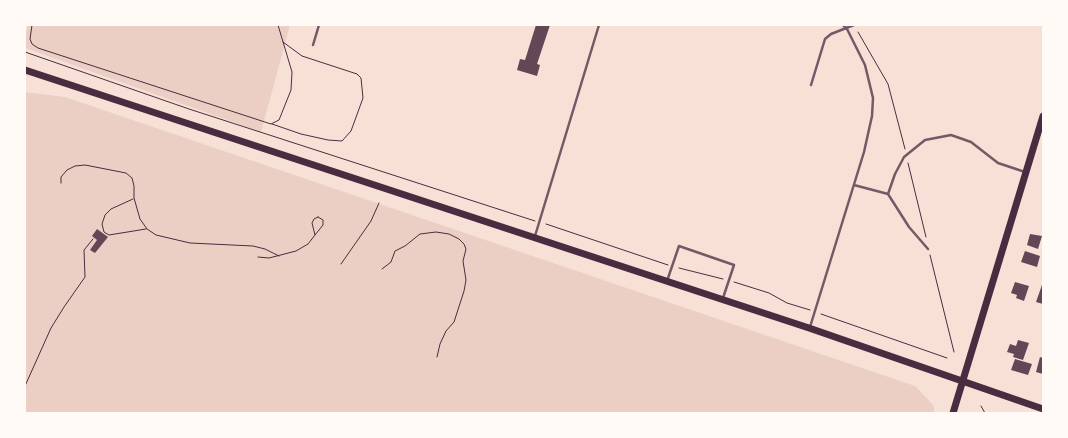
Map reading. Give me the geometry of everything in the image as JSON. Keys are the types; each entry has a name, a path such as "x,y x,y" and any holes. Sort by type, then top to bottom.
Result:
{"main road":[{"path":"25,70 810,328 1043,409"},
{"path":"953,413 1026,172 1040,135 1043,116"}],"lane":[{"path":"313,45 319,25"},
{"path":"534,238 599,25"},
{"path":"810,328 864,152 872,116 872,98 865,65 848,28 844,25"},
{"path":"811,85 825,40 831,34 854,25"},
{"path":"888,194 895,174 904,157 925,140 951,135 971,142 998,163 1026,172"},
{"path":"854,185 888,194 909,227 928,249"},
{"path":"667,281 679,246 734,264 723,300"}],"path":[{"path":"32,25 30,39 32,44 38,48 301,134 342,141 351,131 363,98 361,78 357,74 308,59 289,48 282,41"},
{"path":"271,124 280,120 291,90 292,72 278,25"},
{"path":"858,32 888,84 954,352"},
{"path":"25,52 189,109 530,219"},
{"path":"62,183 61,177 66,170 75,166 85,165 126,173 132,178 134,198 140,219 156,235 182,241 253,246 266,249 279,256"},
{"path":"134,198 111,209 105,215 102,224 104,232 109,235 147,228"},
{"path":"341,264 368,228 379,202"},
{"path":"258,257 269,258 279,256 296,251 308,244 324,225 323,220 318,217 312,223 315,235"},
{"path":"546,224 672,266 705,273 769,293 786,303 815,311 947,358"},
{"path":"382,269 390,262 395,251 420,234 436,232 449,234 464,244 466,249 463,261 466,280 464,291 454,322 446,331 437,357"},
{"path":"25,386 52,328 64,307 85,278 84,250 93,239"},
{"path":"981,406 984,413"}],"shaded area":[{"path":"28,25 290,25 261,132 25,48 25,35"},
{"path":"25,92 65,97 915,386 934,406 934,413 25,413"}],"building":[{"path":"536,25 550,25 537,64 540,65 537,76 517,70 520,59 525,60"},
{"path":"97,229 108,237 95,253 90,250 97,240 92,236"},
{"path":"1030,234 1042,236 1038,249 1027,245"},
{"path":"1025,251 1040,256 1037,267 1021,262"},
{"path":"1015,282 1029,286 1024,301 1016,298 1017,295 1011,293"},
{"path":"1043,282 1043,304 1036,302"},
{"path":"1018,340 1029,343 1023,360 1013,357 1014,354 1007,352 1010,344 1016,346"},
{"path":"1040,357 1043,358 1043,374 1036,372"},
{"path":"1015,359 1032,364 1028,375 1011,370"}]}
